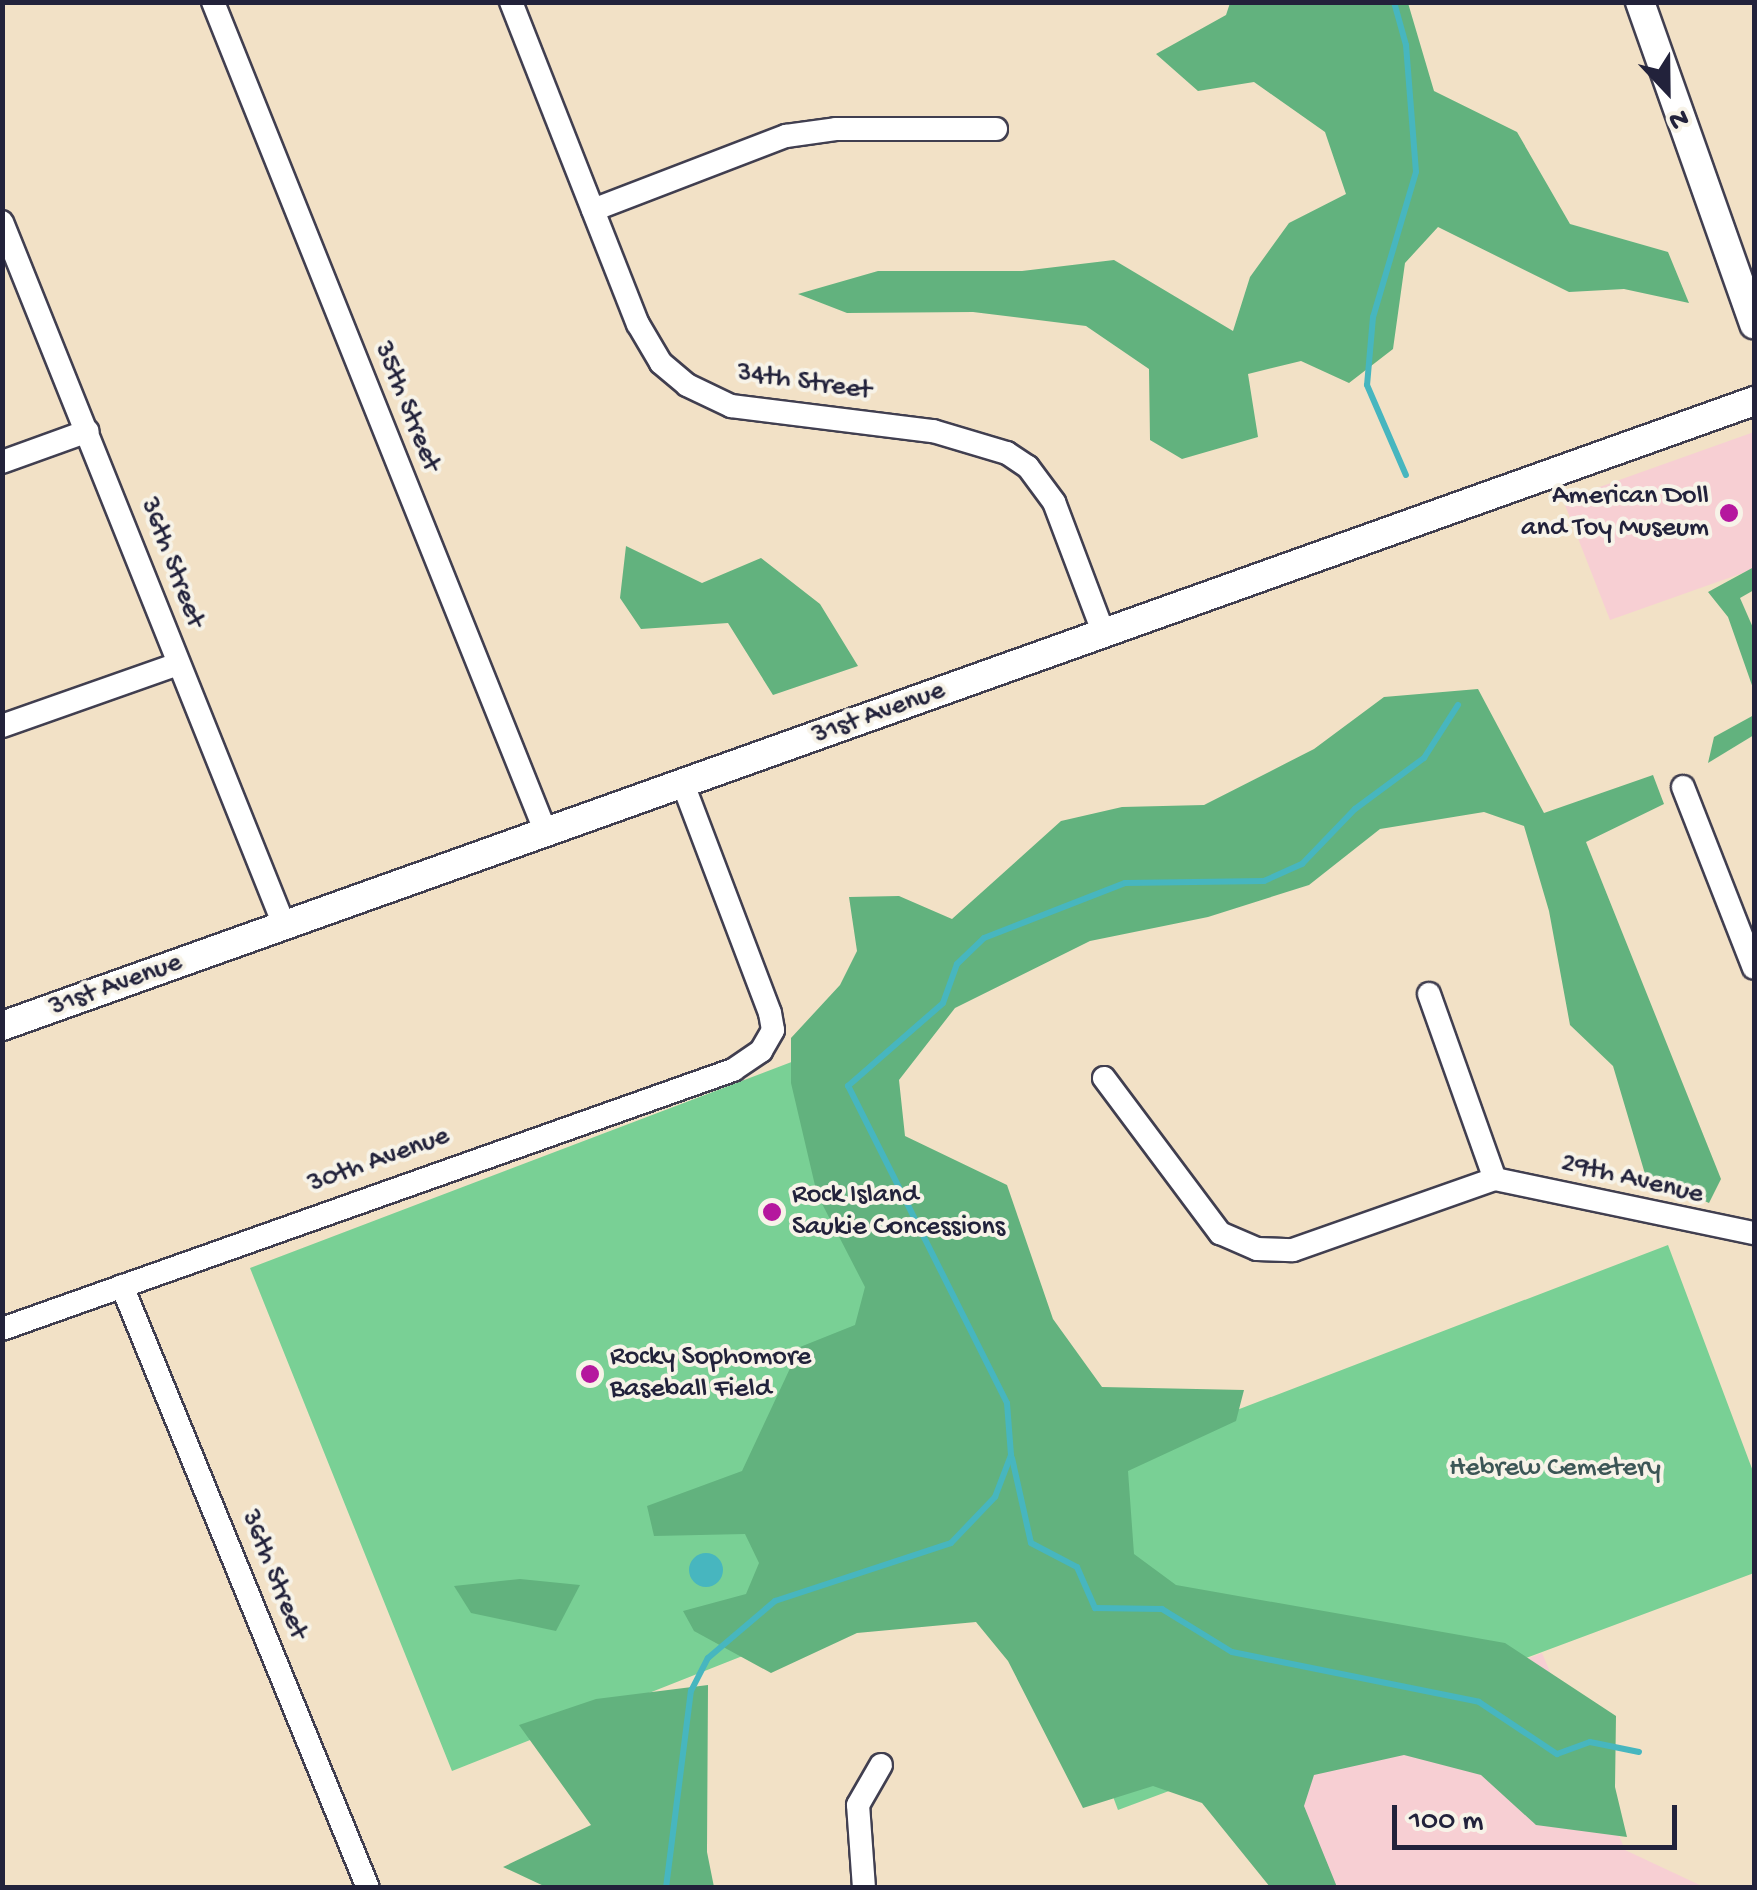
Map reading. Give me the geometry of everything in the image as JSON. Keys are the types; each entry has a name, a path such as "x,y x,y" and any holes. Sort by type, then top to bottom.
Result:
{"street":[{"name":"35th Street","path":"213,2 546,833"},
{"name":"34th Street","path":"510,2 650,348 687,385 731,406 982,440 1028,467 1054,502 1104,634"},
{"path":"1640,2 1754,324"},
{"path":"593,210 786,136 836,128 996,129"},
{"name":"36th Street","path":"2,222 284,925"},
{"name":"31st Avenue","path":"2,1026 1754,401"},
{"path":"2,462 88,431"},
{"path":"2,726 178,664"},
{"name":"30th Avenue","path":"2,1329 733,1070 770,1042 770,1013 682,784"},
{"path":"1683,787 1754,968"},
{"path":"1104,1078 1220,1233 1256,1248 1292,1250 1495,1180 1429,994"},
{"name":"29th Avenue","path":"1495,1180 1754,1233"},
{"name":"36th Street","path":"122,1286 368,1888"},
{"path":"864,1888 858,1805 881,1766"}],"shaded area":[{"path":"1754,432 1754,569 1610,620 1563,500"},
{"path":"1542,1653 1625,1850 1704,1887 1330,1887 1279,1750"}],"green space":[{"path":"1230,3 1408,3 1434,91 1517,132 1570,224 1668,252 1689,303 1624,289 1569,292 1438,227 1405,263 1393,349 1349,383 1301,361 1248,374 1258,437 1182,459 1150,440 1149,369 1086,326 973,312 847,313 798,294 878,271 1022,271 1114,260 1233,331 1250,277 1289,223 1346,194 1325,132 1254,82 1198,91 1156,54 1226,15"},
{"path":"626,546 702,583 761,558 820,604 858,666 773,695 728,623 641,629 620,598"},
{"path":"1754,567 1754,590 1740,598 1754,630 1754,691 1728,617 1708,592"},
{"path":"1478,689 1544,813 1653,775 1664,804 1586,842 1721,1179 1709,1203 1645,1174 1613,1066 1570,1025 1549,911 1524,826 1484,812 1380,829 1309,885 1208,917 1090,941 955,1008 899,1080 905,1136 1007,1185 1053,1319 1102,1387 1244,1390 1236,1421 1128,1471 1134,1554 1176,1585 1505,1643 1616,1716 1615,1787 1627,1837 1536,1825 1481,1775 1404,1755 1314,1775 1304,1806 1337,1887 1270,1887 1202,1803 1153,1786 1083,1808 1008,1661 976,1622 857,1633 771,1673 694,1631 683,1611 746,1594 759,1563 745,1534 654,1536 647,1506 742,1471 800,1347 855,1325 865,1287 817,1194 791,1083 791,1038 840,985 857,951 849,897 899,896 952,919 1061,821 1122,807 1204,805 1314,749 1384,697"},
{"path":"1754,715 1754,735 1708,763 1714,737"},
{"name":"Hebrew Cemetery","path":"823,1050 1002,1500 1668,1245 1754,1474 1754,1573 1118,1810 1020,1546 452,1771 250,1268"},
{"path":"520,1579 580,1585 556,1631 471,1613 454,1586"},
{"path":"708,1685 707,1852 714,1887 546,1887 503,1867 591,1825 519,1725 596,1699"}],"water":[{"path":"706,1553 718,1558 723,1570 718,1582 706,1587 694,1582 689,1570 694,1558"}],"waterway":[{"path":"1394,2 1406,45 1416,172 1373,317 1367,385 1406,475"},
{"path":"666,1888 691,1691 708,1658 775,1601 951,1543 995,1497 1011,1455 1007,1403 848,1086 943,1003 957,964 984,938 1125,883 1264,881 1302,864 1355,809 1424,758 1458,705"},
{"path":"1012,1458 1031,1543 1077,1567 1095,1608 1162,1609 1232,1652 1479,1702 1557,1754 1590,1742 1639,1752"}],"place":[{"name":"American Doll and Toy Museum","path":"1729,513"},
{"name":"Rock Island Saukie Concessions","path":"772,1212"},
{"name":"Rocky Sophomore Baseball Field","path":"590,1374"}]}
